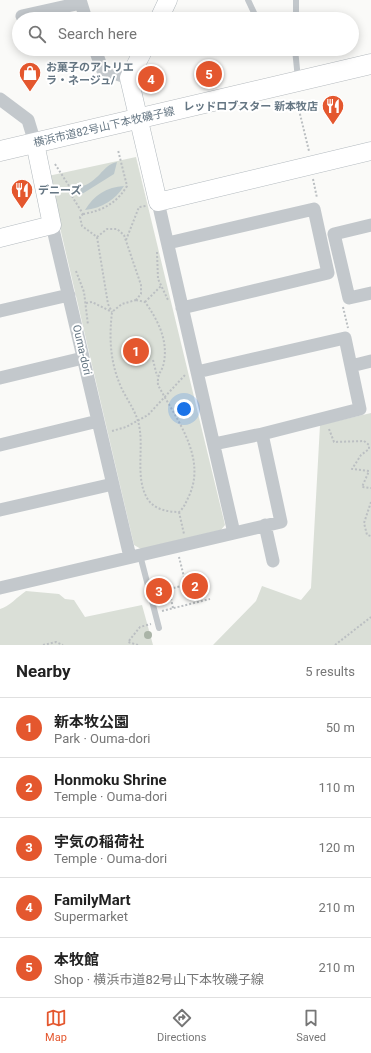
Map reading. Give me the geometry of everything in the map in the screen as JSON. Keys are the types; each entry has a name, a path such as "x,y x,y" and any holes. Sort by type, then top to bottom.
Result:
{"main road":[{"name":"横浜市道82号山下本牧磯子線","path":"0,163 36,149 140,124 298,81 371,64"},
{"name":"横浜市道82号山下本牧磯子線","path":"140,124 371,76"},
{"name":"横浜市道82号山下本牧磯子線","path":"0,152 36,149"}],"street":[{"path":"162,12 168,0"},
{"path":"39,12 81,2 84,12"},
{"path":"98,56 102,69 129,78"},
{"path":"140,56 129,78 140,124 153,207 168,243 234,533"},
{"path":"0,99 28,120 36,149"},
{"name":"Ouma-dori","path":"36,149 52,225 113,484 135,556"},
{"path":"153,207 371,151"},
{"path":"168,243 314,209 328,273 182,308"},
{"path":"0,238 52,225"},
{"path":"371,226 334,234 349,298 371,293"},
{"path":"0,312 69,295"},
{"path":"197,372 345,338 360,409 262,434 214,444"},
{"path":"0,378 83,358"},
{"path":"351,366 371,361"},
{"path":"0,445 98,421"},
{"path":"0,588 135,556 181,541 234,533 281,522 262,434"},
{"path":"0,510 113,484"},
{"path":"265,526 273,561"}],"lane":[{"path":"248,0 254,12"},
{"path":"296,0 296,12"},
{"path":"295,56 298,81"},
{"path":"135,556 159,628"}],"path":[{"path":"298,106 312,165"},
{"path":"118,150 127,186 123,193 111,204 99,210 83,214 80,220 82,226 97,237 108,304 112,312 110,348 114,368 138,421 140,433 140,468 147,498 156,507 170,512 179,512 185,506 193,487 195,464 186,437 158,385 153,360"},
{"path":"56,164 73,192 70,193 83,214"},
{"path":"126,240 139,208 146,206 153,207"},
{"path":"97,237 107,229 117,229 124,235 141,285 141,294 136,300"},
{"path":"157,250 158,279 169,304"},
{"path":"73,265 84,292 89,332"},
{"path":"145,302 161,286"},
{"path":"112,312 122,304 136,300 145,302 161,329 165,347 164,363 157,376"},
{"path":"86,303 92,302 112,312"},
{"path":"112,439 111,431 126,427 148,415 185,375 187,382"},
{"path":"336,443 364,441 369,445 369,449 361,455 352,470 369,471 362,487 371,488"},
{"path":"371,502 364,523 367,535 371,536"},
{"path":"174,608 169,589 186,585 179,512"},
{"path":"155,613 210,599"},
{"path":"335,645 371,617"},
{"path":"138,645 128,642 140,627"},
{"path":"43,645 56,642 63,645"}],"shaded area":[{"path":"136,157 225,525 221,530 141,549 134,545 48,176"},
{"path":"117,162 114,174 82,194 79,187 91,182 108,167"},
{"path":"124,186 108,202 85,210 97,196 112,188"},
{"path":"371,413 371,645 213,645 256,601 262,586 301,600 311,588 320,425"},
{"path":"26,591 59,594 65,599 74,600 85,617 142,605 153,645 0,645 0,609 10,604"}],"place":[{"name":"本牧館","path":"209,74"},
{"name":"FamilyMart","path":"151,79"},
{"name":"お菓子のアトリエ ラ・ネージュ/","path":"30,92"},
{"name":"レッドロブスター 新本牧店","path":"333,126"},
{"name":"デニーズ","path":"22,210"},
{"name":"新本牧公園","path":"136,351"},
{"name":"Honmoku Shrine","path":"195,586"},
{"name":"宇気の稲荷社","path":"159,591"}]}
